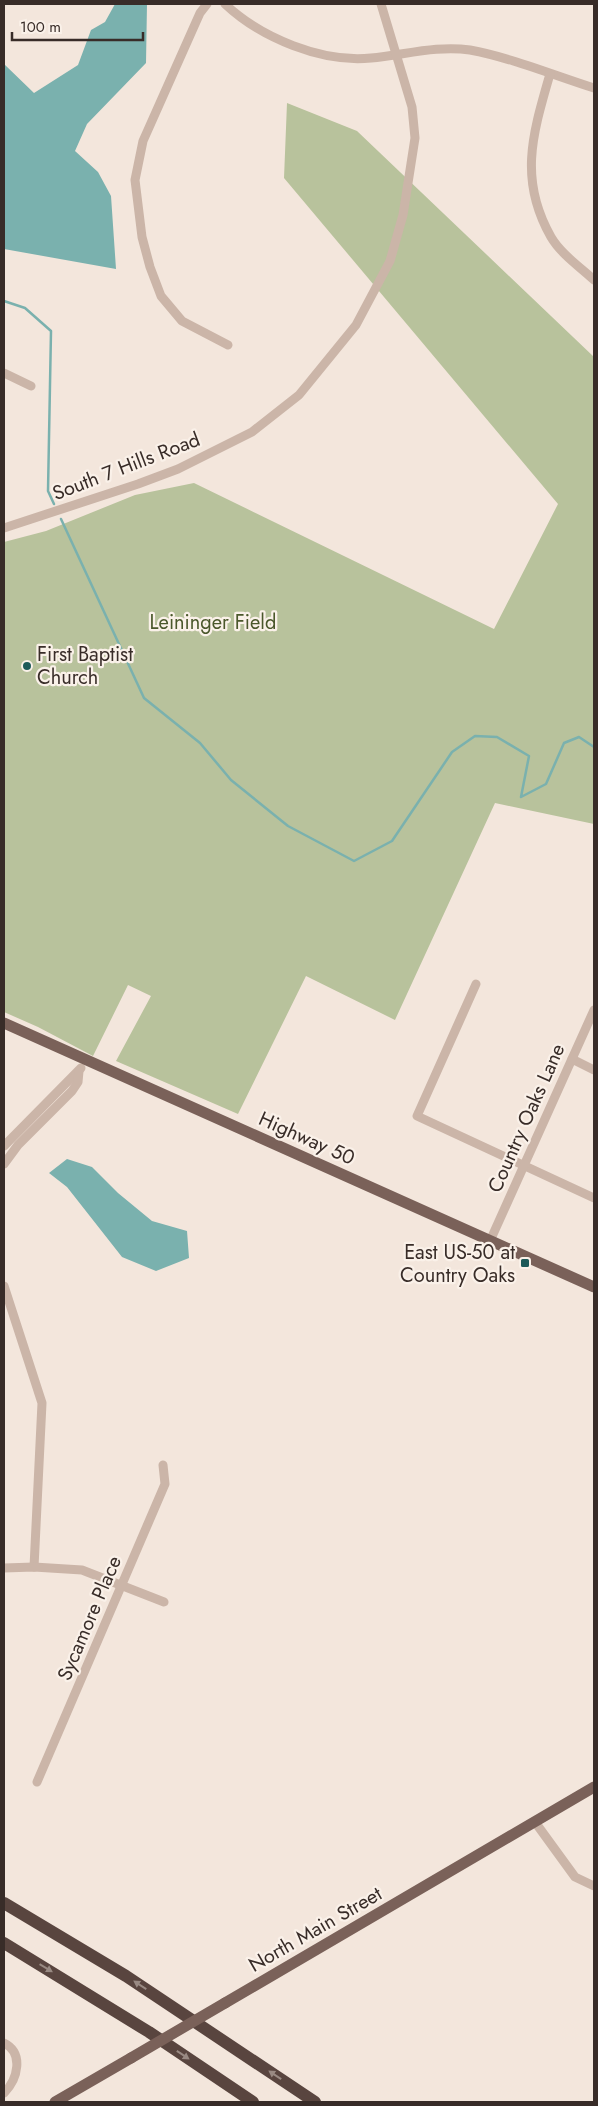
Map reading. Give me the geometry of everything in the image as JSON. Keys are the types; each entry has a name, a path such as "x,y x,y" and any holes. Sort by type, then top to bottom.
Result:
{"highway":[{"path":"4,1902 126,1976 316,2102"},
{"path":"4,1943 148,2032 253,2102"}],"main road":[{"name":"Highway 50","path":"4,1023 594,1287"},
{"name":"North Main Street","path":"55,2102 594,1786"}],"street":[{"path":"207,4 200,13 144,141 135,180 142,238 161,296 182,321 228,345"},
{"path":"225,4 236,14 263,31 327,55 348,60 445,48 470,50 594,88"},
{"name":"South 7 Hills Road","path":"4,528 178,469 243,436 299,395 320,372 356,325 390,261 401,224 411,176 415,138 412,107 381,4"},
{"path":"550,74 533,134 530,173 540,210 552,237 566,255 594,280"},
{"path":"4,373 31,386"},
{"path":"476,984 418,1116 594,1198"},
{"name":"Country Oaks Lane","path":"490,1241 594,1010"},
{"path":"4,1164 18,1145 72,1091 78,1082 79,1071 86,1060"},
{"path":"572,1060 594,1070"},
{"path":"4,1146 70,1076 79,1071"},
{"path":"4,1286 7,1306 42,1403 34,1566"},
{"name":"Sycamore Place","path":"37,1782 165,1484 163,1465"},
{"path":"4,1568 34,1566 82,1570 164,1602"},
{"path":"535,1822 575,1877 594,1886"},
{"path":"4,2043 16,2054 18,2062 4,2095 6,2102"}],"green space":[{"name":"Leininger Field","path":"287,103 357,131 594,357 594,824 495,803 395,1020 306,976 238,1114 116,1061 151,996 128,985 93,1056 38,1027 4,1012 4,542 46,531 135,495 194,483 494,629 558,504 284,178"}],"water":[{"path":"115,4 147,4 146,63 87,124 75,151 98,172 111,196 116,269 4,249 4,64 34,93 78,65 91,30 105,22"},
{"path":"67,1159 92,1167 118,1193 152,1221 187,1231 189,1258 156,1271 122,1257 67,1187 49,1173"}],"waterway":[{"path":"4,301 25,308 51,331 48,491 54,504"},
{"path":"61,519 144,698 200,743 231,780 288,826 354,861 392,841 452,752 475,736 497,737 529,756 521,797 546,784 564,743 579,737 594,747"}],"place":[{"name":"First Baptist Church","path":"27,666"},
{"name":"East US-50 at Country Oaks","path":"525,1263"}]}
